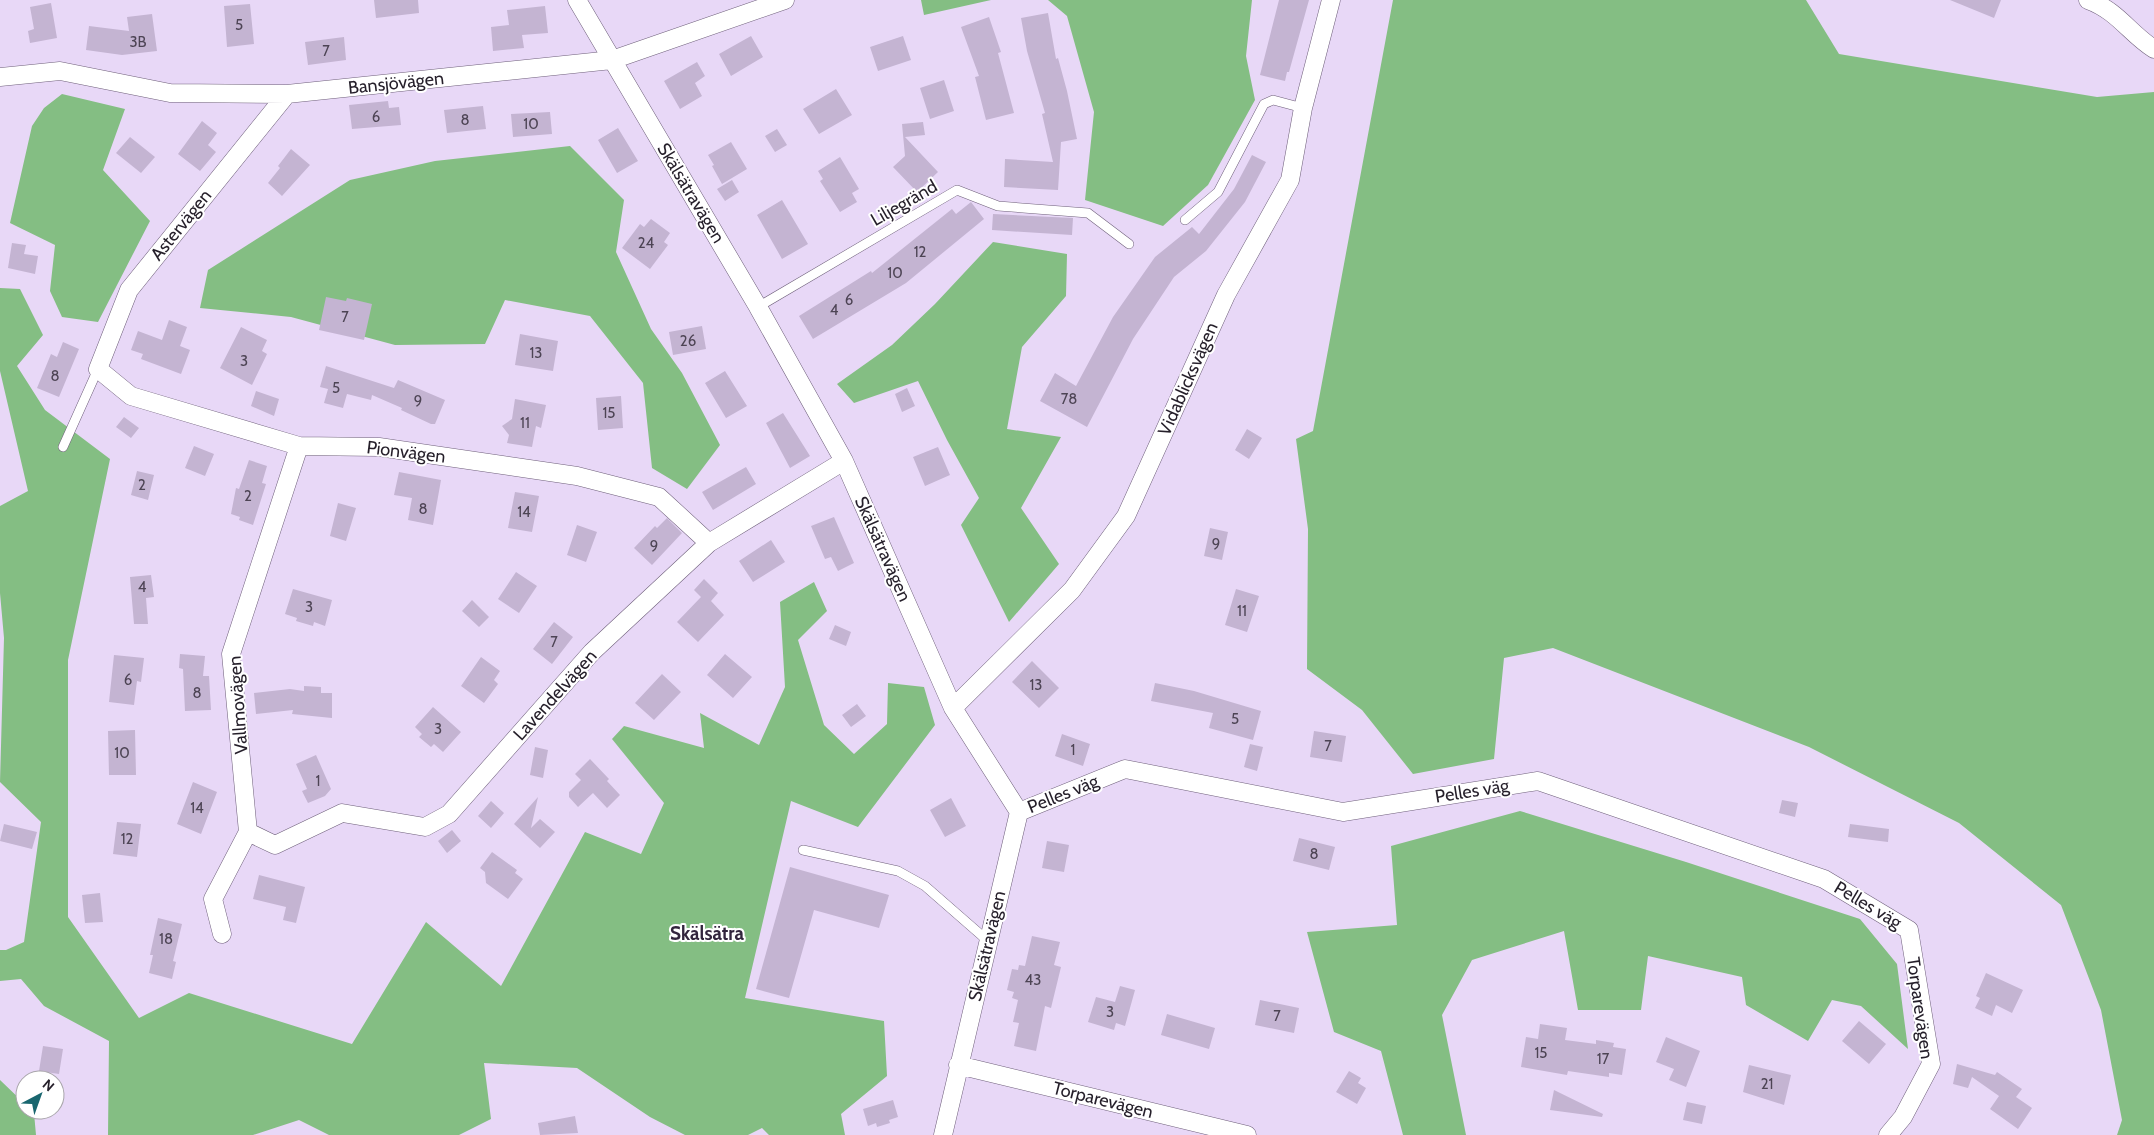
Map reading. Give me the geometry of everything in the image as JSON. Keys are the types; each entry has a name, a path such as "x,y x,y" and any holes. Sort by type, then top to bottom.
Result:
{"street":[{"name":"Skälsätravägen","path":"578,0 758,307 844,460 953,708 1019,812 943,1135"},
{"name":"Bansjövägen","path":"0,77 60,71 170,93 287,94 612,60 785,0"},
{"name":"Vidablicksvägen","path":"953,708 1072,590 1126,516 1226,295 1290,180 1303,108 1331,0"},
{"path":"2088,0 2121,18 2140,39 2154,49"},
{"name":"Astervägen","path":"98,369 129,290 287,94"},
{"name":"Pionvägen","path":"98,369 131,396 299,446 380,447 577,476 659,497 709,543"},
{"name":"Vallmovägen","path":"248,832 231,654 299,446"},
{"name":"Lavendelvägen","path":"248,832 275,845 342,813 425,826 449,814 592,652 709,543 844,460"},
{"name":"Pelles väg","path":"1019,812 1125,769 1342,812 1538,781 1824,879 1909,930"},
{"path":"222,934 213,899 248,832"},
{"name":"Torparevägen","path":"1888,1135 1903,1117 1931,1064 1909,930"},
{"name":"Torparevägen","path":"958,1065 1247,1135"}],"lane":[{"path":"1185,220 1218,192 1264,104 1272,100 1303,108"},
{"name":"Liljegränd","path":"758,307 957,190 998,206 1088,213 1129,244"},
{"path":"63,447 98,369"},
{"path":"803,850 898,871 925,886 988,941"}],"green space":[{"path":"921,0 991,0 924,15"},
{"path":"1048,0 1252,0 1246,56 1255,100 1208,185 1163,226 1085,200 1094,112 1067,16"},
{"path":"1393,0 1806,0 1839,54 2097,97 2154,92 2154,1135 2117,1135 2122,1120 2101,1010 2061,905 1959,823 1809,747 1553,648 1504,658 1494,759 1413,774 1362,710 1307,669 1308,529 1296,439 1313,431"},
{"path":"62,94 125,109 103,170 150,221 98,322 62,317 50,291 55,245 10,223 32,126 44,108"},
{"path":"570,146 624,200 616,252 651,329 682,373 720,445 687,489 652,468 643,383 590,316 505,300 485,344 395,345 291,317 200,308 208,270 350,180 435,161"},
{"path":"993,242 1067,254 1066,296 1022,347 1007,429 1061,437 1021,508 1059,564 1009,622 961,525 979,498 947,440 918,381 854,403 837,384 892,345 935,304"},
{"path":"0,288 20,289 43,335 17,366 45,410 110,459 68,660 68,917 139,1018 189,993 352,1044 426,922 501,986 585,832 641,854 664,803 612,739 624,726 704,748 700,713 759,745 785,687 780,602 814,582 827,611 798,640 824,725 854,754 887,724 888,683 924,687 935,725 858,827 791,801 745,998 884,1021 887,1076 841,1114 845,1135 769,1135 762,1128 748,1135 685,1135 650,1117 577,1068 484,1063 491,1119 459,1135 329,1135 299,1120 253,1135 108,1135 109,1041 44,1006 21,979 0,981 0,950 6,950 24,942 41,822 0,782 4,638 0,593 0,506 28,491 0,371"},
{"path":"1520,811 1686,862 1860,919 1897,964 1908,1049 1861,1006 1832,1000 1808,1041 1746,1005 1742,977 1648,956 1641,1010 1578,1010 1564,931 1472,960 1442,1015 1466,1135 1403,1135 1381,1051 1334,1032 1307,932 1397,925 1391,846"},
{"path":"0,1080 15,1094 15,1120 35,1120 36,1135 0,1135"}],"building":[{"path":"374,0 418,0 419,13 376,18"},
{"path":"1279,0 1309,0 1285,81 1260,75"},
{"path":"1950,0 2001,0 1994,18"},
{"path":"51,3 57,38 30,43 28,31 34,29 30,7"},
{"path":"250,4 254,44 227,47 224,6"},
{"path":"545,6 548,33 522,35 524,48 493,51 491,27 509,25 507,10"},
{"path":"1048,13 1056,59 1058,58 1067,91 1077,139 1061,142 1058,190 1004,187 1005,159 1053,162 1042,114 1045,113 1027,51 1021,18"},
{"path":"152,14 157,51 122,55 86,50 89,26 129,31 127,17"},
{"path":"989,17 1001,52 998,53 1014,113 986,120 975,77 979,76 961,27"},
{"path":"751,36 763,57 731,76 719,54"},
{"path":"903,36 911,60 878,71 870,47"},
{"path":"344,37 346,60 308,65 305,42"},
{"path":"697,62 705,76 695,83 702,96 680,109 664,81"},
{"path":"944,80 954,111 930,119 920,88"},
{"path":"836,89 852,115 819,134 803,109"},
{"path":"388,101 389,108 399,107 401,125 352,129 349,105"},
{"path":"483,106 486,129 447,133 444,110"},
{"path":"550,112 552,134 513,137 511,114"},
{"path":"202,121 217,133 208,145 216,152 200,171 178,154"},
{"path":"923,122 925,135 905,137 938,172 917,192 893,167 905,156 902,124"},
{"path":"618,128 638,161 617,173 598,140"},
{"path":"777,129 787,145 775,152 765,136"},
{"path":"130,137 155,157 141,173 116,153"},
{"path":"731,142 747,169 722,184 708,155"},
{"path":"291,149 310,165 282,196 268,183 280,168 278,166"},
{"path":"1252,155 1266,162 1245,202 1206,251 1174,277 1133,339 1087,427 1040,401 1055,373 1076,386 1113,317 1155,257 1192,227 1199,234 1234,189"},
{"path":"840,157 859,189 852,193 857,202 840,212 820,181 823,179 818,171"},
{"path":"732,180 739,192 725,201 717,189"},
{"path":"782,200 808,244 782,259 757,215"},
{"path":"971,202 984,219 906,283 813,339 799,316 871,271 872,273 952,209 956,214"},
{"path":"993,214 1073,218 1072,235 992,230"},
{"path":"651,219 670,233 664,242 668,245 650,269 622,248 640,224 644,227"},
{"path":"12,243 26,245 24,254 38,256 35,274 8,268"},
{"path":"326,297 346,301 347,298 372,304 364,340 319,330"},
{"path":"169,320 187,327 180,346 190,350 181,374 141,359 143,354 131,350 138,331 162,340"},
{"path":"702,326 706,349 673,355 669,332"},
{"path":"241,327 267,340 262,351 267,354 252,385 220,368"},
{"path":"520,334 558,341 553,371 515,365"},
{"path":"63,342 79,349 59,397 37,388 51,354 57,357"},
{"path":"326,366 394,388 398,380 445,400 435,424 431,424 401,410 402,408 372,395 371,400 347,394 343,408 324,403 328,389 320,387"},
{"path":"725,371 747,406 726,418 705,383"},
{"path":"907,388 915,406 902,412 895,394"},
{"path":"256,391 279,399 274,416 251,406"},
{"path":"621,396 623,428 598,430 596,398"},
{"path":"515,399 546,405 541,428 536,426 532,447 507,443 509,435 502,426 512,419"},
{"path":"783,413 810,456 790,468 766,423"},
{"path":"124,417 139,428 131,438 116,427"},
{"path":"1247,429 1262,438 1249,459 1235,450"},
{"path":"194,446 214,454 205,476 185,468"},
{"path":"938,447 950,475 925,486 913,457"},
{"path":"249,460 267,466 262,483 266,484 253,525 239,520 240,517 231,514 236,488 239,489"},
{"path":"746,467 756,484 713,510 702,492"},
{"path":"137,471 154,475 148,500 131,495"},
{"path":"399,472 441,480 433,525 408,520 412,498 394,495"},
{"path":"515,492 539,496 532,532 508,528"},
{"path":"338,503 356,508 346,541 330,536"},
{"path":"834,517 854,563 838,571 831,557 825,559 811,526"},
{"path":"667,518 682,533 652,565 634,548 655,526 657,528"},
{"path":"577,525 597,532 586,562 567,555"},
{"path":"1210,528 1228,532 1222,560 1204,556"},
{"path":"771,540 785,562 753,582 739,561"},
{"path":"516,572 537,586 519,613 498,599"},
{"path":"151,575 154,597 146,598 148,624 134,624 130,577"},
{"path":"704,579 718,593 711,601 724,615 698,642 677,622 701,597 694,590"},
{"path":"293,589 332,600 325,626 314,622 313,626 296,621 297,618 285,614"},
{"path":"1236,589 1259,596 1247,632 1225,625"},
{"path":"472,600 489,617 479,627 462,611"},
{"path":"554,622 573,637 552,664 533,649"},
{"path":"835,625 851,632 846,646 829,639"},
{"path":"180,654 205,656 203,676 209,676 211,710 185,711 183,669 179,668"},
{"path":"725,654 752,677 733,698 707,675"},
{"path":"114,655 144,658 141,682 137,681 134,705 109,702"},
{"path":"481,657 500,671 494,680 498,684 484,703 461,686"},
{"path":"1032,661 1059,688 1039,708 1012,682"},
{"path":"662,674 681,692 654,720 635,703"},
{"path":"1155,683 1194,691 1261,711 1253,740 1209,728 1213,713 1151,701"},
{"path":"304,686 321,687 321,693 332,693 332,718 292,714 293,710 256,714 254,693 290,689 304,691"},
{"path":"857,704 866,716 851,727 842,715"},
{"path":"433,707 461,732 443,752 434,744 431,747 419,737 422,734 415,727"},
{"path":"135,730 136,775 109,775 108,731"},
{"path":"1314,731 1346,736 1342,762 1310,757"},
{"path":"1062,734 1090,744 1083,766 1055,756"},
{"path":"1250,744 1263,747 1257,771 1244,767"},
{"path":"535,747 548,750 543,778 530,775"},
{"path":"316,755 331,789 325,796 308,803 302,791 307,789 296,764"},
{"path":"590,759 609,779 607,781 620,795 607,808 593,793 578,807 569,797 569,792 581,780 575,774"},
{"path":"193,782 217,792 201,834 177,824"},
{"path":"538,797 531,828 540,819 555,832 540,848 514,824"},
{"path":"951,798 966,826 945,837 930,810"},
{"path":"1782,800 1798,803 1795,817 1779,813"},
{"path":"491,801 504,813 491,828 478,816"},
{"path":"117,822 141,824 137,857 113,854"},
{"path":"4,824 37,832 32,849 0,841"},
{"path":"1850,824 1889,829 1888,842 1848,837"},
{"path":"452,830 461,841 447,853 438,841"},
{"path":"1299,838 1335,847 1329,870 1293,861"},
{"path":"1047,841 1069,845 1064,872 1042,868"},
{"path":"492,852 517,870 515,873 523,879 508,899 486,883 485,872 480,868"},
{"path":"790,867 889,895 879,928 814,910 789,998 756,989"},
{"path":"259,875 305,887 296,923 283,920 286,907 253,899"},
{"path":"100,893 103,922 85,923 82,895"},
{"path":"158,918 182,924 173,961 176,962 172,979 149,973 153,955 150,955"},
{"path":"1032,936 1060,942 1054,965 1061,967 1051,1008 1045,1006 1036,1051 1014,1046 1019,1023 1013,1022 1018,1000 1012,998 1014,992 1007,990 1012,969 1018,970 1019,965 1025,966"},
{"path":"1986,973 2023,990 2012,1013 1996,1005 1992,1016 1975,1008 1980,998 1976,996"},
{"path":"1120,986 1135,990 1125,1026 1116,1023 1114,1030 1088,1022 1096,997 1115,1002"},
{"path":"1260,1000 1299,1008 1294,1033 1255,1025"},
{"path":"1167,1014 1215,1028 1209,1049 1161,1035"},
{"path":"1859,1021 1886,1044 1869,1064 1842,1041"},
{"path":"1540,1024 1567,1028 1565,1040 1596,1044 1596,1040 1614,1043 1613,1047 1626,1049 1622,1075 1609,1073 1609,1077 1568,1071 1567,1075 1521,1067 1526,1037 1538,1039"},
{"path":"1666,1037 1700,1051 1686,1087 1669,1080 1674,1069 1656,1062"},
{"path":"43,1046 63,1049 60,1070 39,1070"},
{"path":"1957,1064 1995,1075 1997,1072 2022,1089 2016,1097 2032,1108 2018,1129 1990,1109 1999,1096 1972,1077 1968,1088 1953,1084"},
{"path":"1749,1065 1791,1075 1784,1105 1743,1092"},
{"path":"1349,1071 1361,1078 1358,1083 1366,1088 1357,1104 1336,1092"},
{"path":"1554,1090 1603,1114 1602,1117 1550,1110"},
{"path":"893,1100 898,1117 889,1120 890,1123 877,1127 876,1123 868,1126 863,1109"},
{"path":"1687,1102 1706,1106 1702,1124 1683,1120"},
{"path":"575,1116 578,1133 540,1135 538,1123"}],"district":[{"name":"Skälsätra","path":"707,933"}]}
